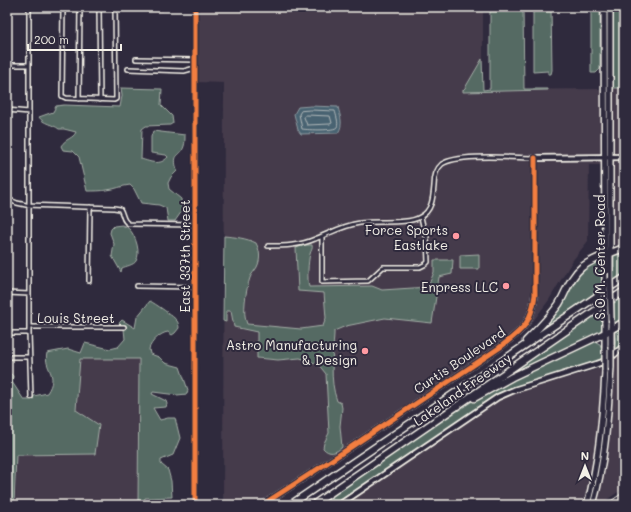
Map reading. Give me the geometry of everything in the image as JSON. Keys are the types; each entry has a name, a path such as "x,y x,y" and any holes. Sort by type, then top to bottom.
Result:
{"highway":[{"path":"510,355 541,327 559,303 571,280 579,270 589,262 607,253 624,248"},
{"name":"Lakeland Freeway","path":"290,505 624,278"},
{"name":"Lakeland Freeway","path":"313,505 405,443 453,407 624,291"},
{"path":"453,407 624,322"}],"main road":[{"name":"S.O.M. Center Road","path":"604,7 608,157"},
{"name":"S.O.M. Center Road","path":"593,505 596,497 606,442 611,367 611,346 605,322 610,7"},
{"name":"S.O.M. Center Road","path":"587,505 601,431 605,350 611,319 610,269 607,253"}],"street":[{"path":"29,7 30,397"},
{"path":"63,7 62,96 66,98 100,100 116,99 115,7"},
{"path":"79,99 80,7"},
{"path":"99,7 100,100"},
{"name":"East 337th Street","path":"195,7 195,505"},
{"path":"136,59 195,60"},
{"path":"7,65 29,65"},
{"path":"128,69 184,71 195,68"},
{"path":"7,110 29,112"},
{"path":"268,246 294,246 337,229 359,223 404,222 421,217 429,210 433,198 434,176 442,164 454,159 470,157 624,157"},
{"name":"Curtis Boulevard","path":"262,505 499,348 522,330 533,309 535,295 535,158"},
{"path":"7,199 17,203 29,205 120,209 123,219 129,224 195,225"},
{"path":"90,207 90,281"},
{"path":"322,236 322,282 368,281 383,267 420,267 428,262 427,238 421,217"},
{"path":"137,286 195,286"},
{"path":"7,294 29,294"},
{"name":"Louis Street","path":"29,327 124,327"},
{"path":"7,333 29,333"},
{"path":"339,505 498,397 514,390 608,360 624,346"},
{"path":"7,357 29,357"}],"shaded area":[{"path":"122,7 163,7 163,12 122,13"},
{"path":"196,7 483,7 483,90 602,89 603,165 589,165 588,241 573,260 549,300 528,328 518,338 269,505 223,505 224,83 196,82"},
{"path":"613,88 624,88 624,244 618,246 612,241"},
{"path":"624,348 624,488 599,505 596,505 605,466 611,427 613,370 615,358"},
{"path":"79,359 139,359 138,505 15,505 16,455 95,454 76,410"},
{"path":"600,368 601,382 597,436 591,476 583,505 342,505 498,399"}],"green space":[{"path":"533,7 551,7 551,74 548,74 548,71 533,72"},
{"path":"591,7 600,7 600,69 596,73 591,73"},
{"path":"613,7 624,7 624,88 613,88"},
{"path":"490,8 523,8 524,89 548,90 463,92 482,59 483,90 490,89"},
{"path":"121,88 162,89 161,105 172,116 173,123 170,125 146,126 142,129 141,159 152,162 162,162 168,157 166,155 151,153 151,137 153,131 185,135 184,146 175,160 177,171 168,183 169,189 181,199 182,211 175,221 168,221 166,208 159,205 141,203 134,189 130,185 113,189 87,191 79,157 73,151 63,150 61,146 76,132 59,129 43,121 39,117 53,112 56,106 64,105 120,107 122,96"},
{"path":"122,225 128,228 132,233 136,241 138,254 135,262 122,268 121,272 112,256 114,244 110,233 114,226"},
{"path":"224,236 240,238 256,243 260,255 257,267 251,277 246,294 245,314 247,324 301,329 323,326 326,318 324,293 298,291 296,248 305,245 312,245 308,266 309,287 372,286 382,290 428,287 434,272 434,260 453,260 452,274 439,277 432,323 385,318 346,326 334,331 332,368 333,384 337,401 341,403 342,408 340,426 342,447 337,451 328,452 323,448 329,433 326,374 318,364 300,358 278,360 257,358 257,332 234,327 231,311 226,311 226,322 223,321"},
{"path":"624,251 624,273 614,280 614,255"},
{"path":"479,254 479,269 460,269 460,255"},
{"path":"600,260 602,266 602,288 539,331 581,270"},
{"path":"624,295 624,320 616,323 614,322 614,302"},
{"path":"150,301 175,319 178,322 179,328 172,335 168,332 156,338 150,346 150,354 159,357 165,363 180,367 188,390 187,394 177,395 153,392 152,394 166,401 166,407 153,408 160,420 175,418 180,438 173,455 161,460 161,464 168,470 171,481 172,497 145,498 144,502 154,505 138,505 139,359 80,359 76,410 99,425 95,454 16,455 14,505 7,505 7,370 13,376 12,382 24,400 32,400 34,396 47,393 51,386 52,376 47,364 47,353 68,349 81,353 85,343 110,349 118,347 125,339 124,329 119,323 122,320 135,328 137,317"},
{"path":"603,310 602,327 600,332 510,375 509,374"},
{"path":"624,323 624,343 615,352 616,331"},
{"path":"594,341 600,344 602,351 601,360 497,395 334,505 316,505 471,402 499,386"}],"water":[{"path":"298,107 338,107 341,126 338,133 301,134 298,130 294,114"}],"railway":[{"path":"605,505 624,492"}],"cycle path":[{"path":"195,7 195,505"},
{"path":"262,505 499,348 524,326 531,313 535,295 535,158"}],"place":[{"name":"Force Sports Eastlake","path":"456,236"},
{"name":"Enpress LLC","path":"506,286"},
{"name":"Astro Manufacturing & Design","path":"365,351"}]}
